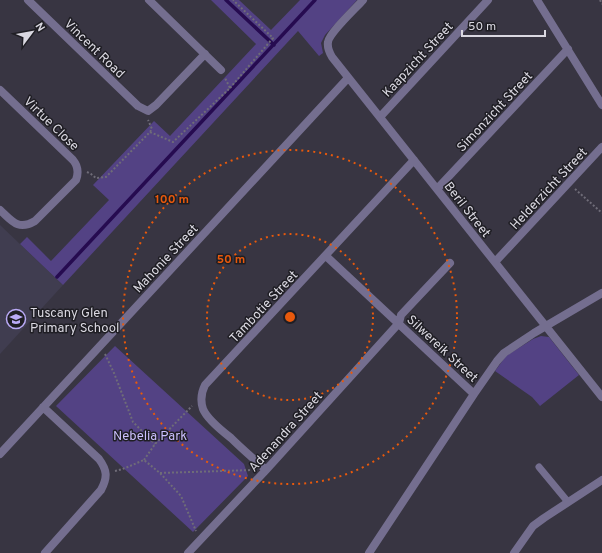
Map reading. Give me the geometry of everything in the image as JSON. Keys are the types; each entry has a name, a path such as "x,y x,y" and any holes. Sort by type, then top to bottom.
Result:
{"street":[{"name":"Vincent Road","path":"28,0 138,106 148,111"},
{"path":"148,0 221,70"},
{"name":"Beril Street","path":"363,0 333,32 328,40 328,49 332,57 602,397"},
{"name":"Kaapzicht Street","path":"380,117 488,0"},
{"path":"537,0 602,105"},
{"name":"Simonzicht Street","path":"437,190 568,49"},
{"path":"148,111 156,105 205,54"},
{"name":"Mahonie Street","path":"0,454 348,78"},
{"name":"Virtue Close","path":"0,90 76,162 78,169 76,180 35,222 25,225 14,224 0,210"},
{"name":"Helderzicht Street","path":"495,262 602,147"},
{"name":"Tambotie Street","path":"201,401 202,392 205,385 414,160"},
{"name":"Silwereik Street","path":"326,256 474,394 369,553"},
{"name":"Adenandra Street","path":"188,553 399,324 401,315 450,263"},
{"path":"474,394 497,361 504,354 534,333 602,293"},
{"path":"201,401 208,416 220,429 266,470"},
{"path":"43,407 99,459 104,466 106,474 101,490 45,553"},
{"path":"514,553 533,526 602,480"}],"lane":[{"path":"539,467 568,502"}],"path":[{"path":"150,132 173,142 230,88 273,38 233,0"},
{"path":"600,0 602,4"},
{"path":"221,70 230,88"},
{"path":"78,169 91,174 96,178 106,177 152,129 148,118 148,111"},
{"path":"569,183 602,214"},
{"path":"100,346 107,355 133,422 155,444"},
{"path":"106,474 125,469 131,464 144,460 155,444 191,406 201,401"},
{"path":"144,460 160,473 181,496 196,529 198,542"},
{"path":"160,473 266,470"}],"shaded area":[{"name":"Tuscany Glen Primary School","path":"0,225 63,285 0,354"}],"green space":[{"path":"211,0 239,0 271,30 300,0 357,0 325,35 321,43 323,53 319,56 298,31 63,285 20,244 27,237 51,261 109,200 93,185 154,121 170,136 256,44"},
{"path":"541,336 549,337 579,375 540,406 532,397 495,371 506,356 533,339"},
{"name":"Nebelia Park","path":"115,346 244,464 248,476 193,532 56,406"}],"waterway":[{"path":"226,0 274,45"},
{"path":"57,277 315,0"}],"place":[{"name":"Tuscany Glen Primary School","path":"16,319"}]}
